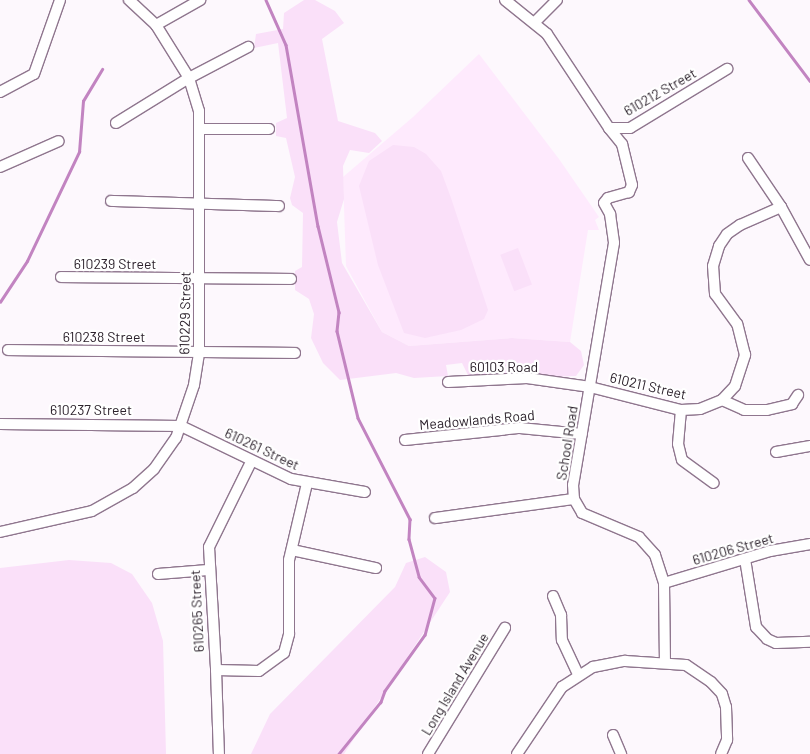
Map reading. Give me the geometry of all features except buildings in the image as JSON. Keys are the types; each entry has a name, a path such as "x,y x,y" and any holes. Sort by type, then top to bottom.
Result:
{"street":[{"path":"0,92 34,74 60,0"},
{"name":"610229 Street","path":"1,528 61,520 113,500 154,469 181,426 194,385 199,352 201,128 189,78 156,25 129,0"},
{"path":"156,25 200,0"},
{"path":"505,0 535,22 574,74 609,128"},
{"path":"535,22 557,0"},
{"path":"116,123 189,78 248,47"},
{"name":"610212 Street","path":"609,128 630,128 727,69"},
{"path":"201,128 269,130"},
{"name":"School Road","path":"609,128 622,144 632,185 629,192 605,200 610,214 614,243 574,485 574,499 582,513 639,537 655,555 664,583 665,661"},
{"path":"0,167 59,141"},
{"path":"748,158 782,207 809,255"},
{"path":"111,201 279,206"},
{"path":"782,207 727,234 719,246 713,266 716,294 736,324 745,355 735,386 722,400 744,410 767,410 792,404 798,395"},
{"name":"610239 Street","path":"61,277 291,279"},
{"name":"610238 Street","path":"8,350 295,353"},
{"name":"60103 Road","path":"448,382 526,378 590,387"},
{"name":"610211 Street","path":"590,387 681,410 700,409 722,400"},
{"path":"681,410 678,444 682,460 714,483"},
{"name":"610237 Street","path":"0,424 181,426"},
{"name":"610261 Street","path":"181,426 251,462 307,483 365,492"},
{"name":"Meadowlands Road","path":"405,440 520,428 582,434"},
{"path":"776,452 810,446"},
{"name":"610265 Street","path":"251,462 212,538 208,570 216,670 259,671 284,653 289,634 288,576 307,483"},
{"path":"435,518 574,499"},
{"name":"610206 Street","path":"664,583 745,559 810,544"},
{"path":"292,550 376,568"},
{"path":"745,559 756,627 767,639 776,643 810,642"},
{"path":"158,574 208,570"},
{"path":"553,596 560,615 562,640 578,674"},
{"name":"Long Island Avenue","path":"428,754 505,628"},
{"path":"517,754 545,709 562,687 578,674 608,662 665,661 700,672 722,694 728,722 721,754"},
{"path":"216,670 219,754"},
{"path":"613,735 621,754"}],"shaded area":[{"path":"304,0 315,0 335,11 344,23 322,39 338,121 375,133 382,141 369,153 350,150 343,166 344,199 337,222 342,263 382,332 409,346 512,338 570,342 581,351 584,365 576,376 544,377 511,372 469,377 462,363 446,365 448,376 414,378 396,373 340,380 323,363 311,338 314,314 309,299 295,290 295,271 302,267 303,213 292,205 290,198 295,177 286,138 276,136 276,123 287,118 278,43 254,48 256,34 283,29 284,13"},
{"path":"479,54 559,159 599,217 595,220 599,230 588,230 570,342 512,338 409,346 382,332 346,266 343,177 413,117"},
{"path":"393,145 414,147 426,154 441,171 451,198 488,310 484,319 461,330 425,338 404,333 378,265 359,186 369,161"},
{"path":"518,248 532,284 514,291 500,255"},
{"path":"425,557 446,572 450,592 344,754 251,754 270,714 395,587 406,563"},
{"path":"69,560 111,563 132,574 152,603 163,641 166,754 0,754 0,568"}],"waterway":[{"path":"266,0 286,45 318,226 339,312 337,331 358,418 410,519 409,539 419,577 435,598 425,635 385,691 381,702 339,754"},
{"path":"749,0 810,81"},
{"path":"0,302 27,261 79,152 83,101 102,69"}]}
